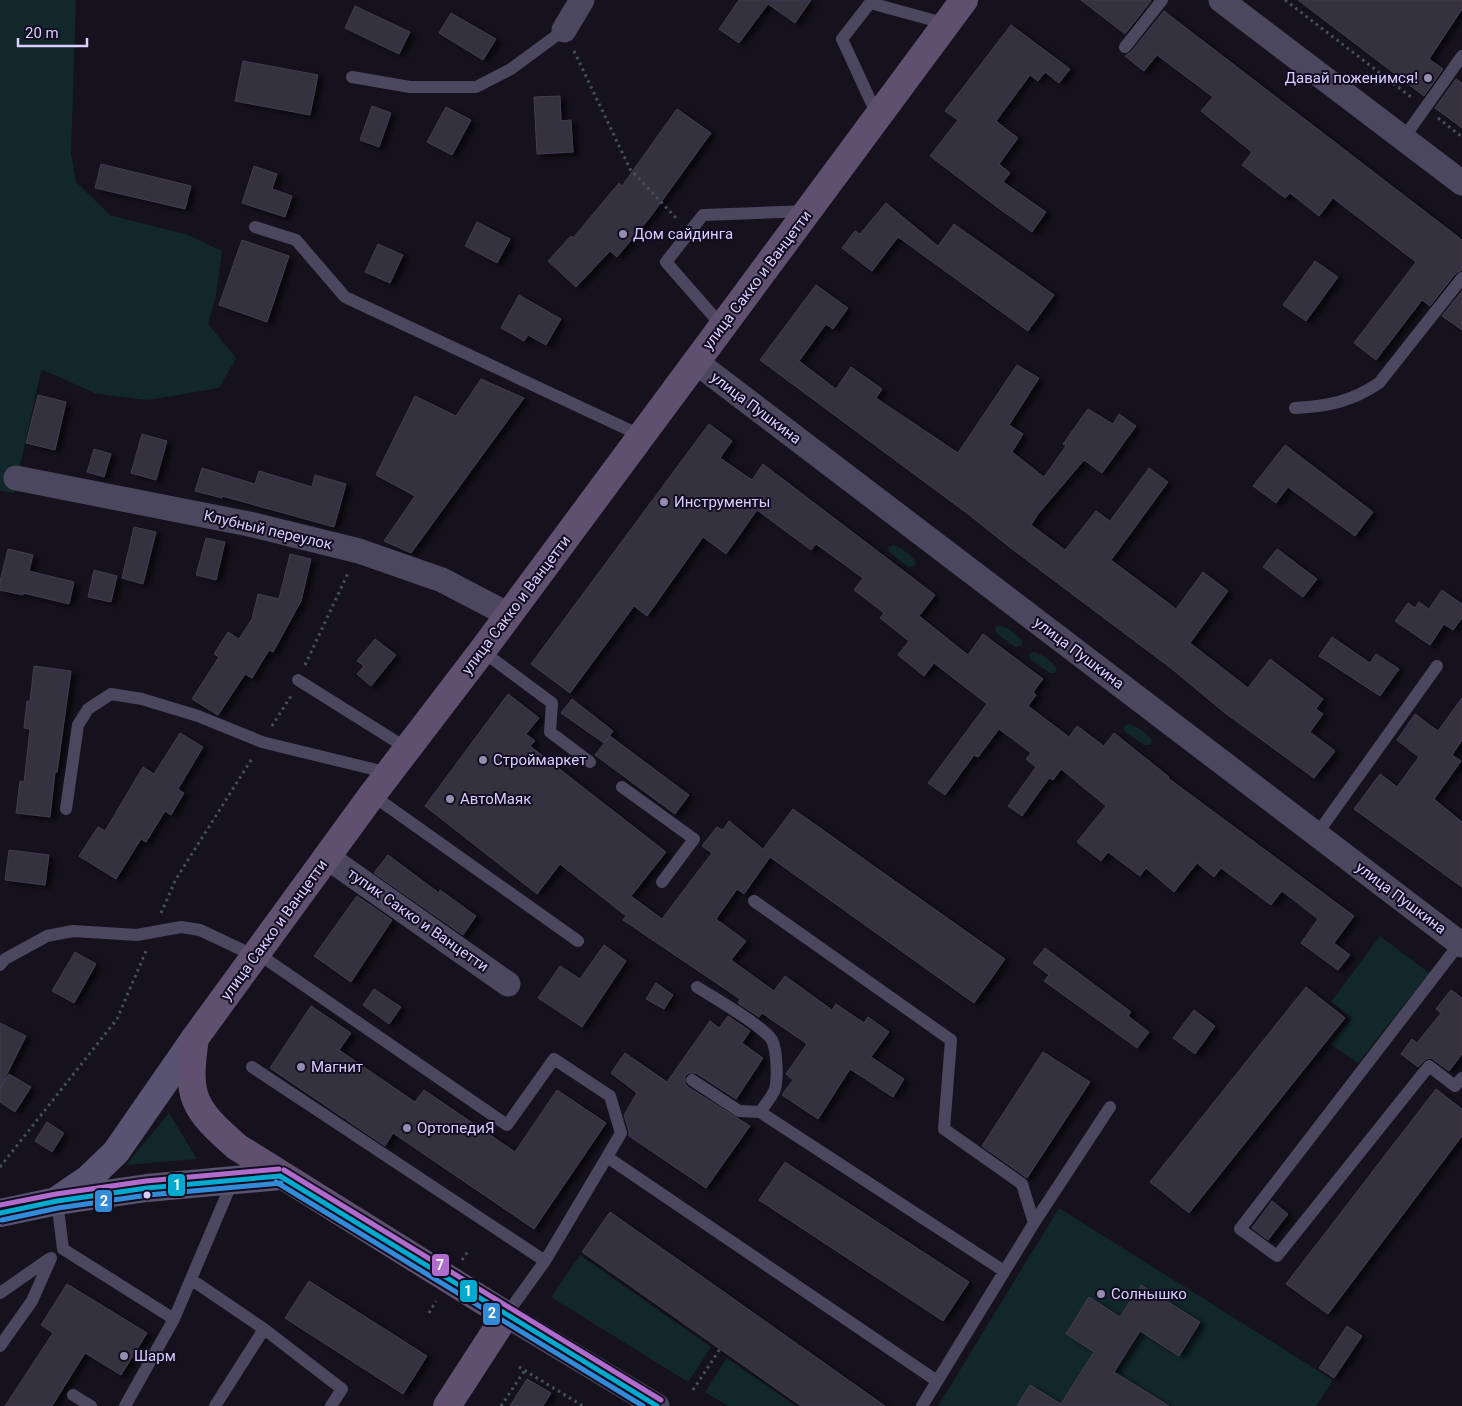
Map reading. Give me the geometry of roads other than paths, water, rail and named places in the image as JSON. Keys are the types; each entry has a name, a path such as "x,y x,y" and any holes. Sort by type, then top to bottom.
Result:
{"main road":[{"name":"улица Сакко и Ванцетти","path":"196,1038 372,795 509,615 964,0"},
{"path":"196,1038 191,1067 192,1090 199,1108 211,1124 237,1148 506,1315 447,1406"}],"street":[{"path":"564,30 582,0"},
{"path":"1221,0 1462,183"},
{"name":"улица Пушкина","path":"696,362 1461,944"},
{"name":"Клубный переулок","path":"8,476 249,524 359,551 442,580 509,615"},
{"name":"тупик Сакко и Ванцетти","path":"327,857 508,984"},
{"name":"улица Сакко и Ванцетти","path":"57,1200 88,1179 116,1152 196,1038"},
{"path":"0,1213 57,1200 147,1188 280,1176"},
{"path":"506,1315 657,1406"}],"lane":[{"path":"1125,47 1162,0"},
{"path":"878,117 842,38 870,4 947,24"},
{"path":"352,77 410,87 476,88 511,69 564,30"},
{"path":"1403,138 1462,56"},
{"path":"722,326 666,262 702,215 808,210"},
{"path":"255,227 296,240 345,297 642,436"},
{"path":"1295,408 1323,406 1346,401 1379,383 1462,278"},
{"path":"482,651 552,703 550,732 590,762"},
{"path":"1317,834 1437,666"},
{"path":"298,680 408,749"},
{"path":"66,809 78,725 88,709 111,694 142,699 198,716 262,742 389,773"},
{"path":"622,787 694,839 662,882"},
{"path":"372,795 578,941"},
{"path":"754,902 951,1040 944,1129 1022,1184 1034,1223"},
{"path":"0,965 5,959 47,936 73,931 137,935 181,928 200,930 256,955 507,1125 554,1059 610,1096 621,1133 545,1261 506,1315"},
{"path":"1461,944 1240,1229 1277,1256 1429,1066 1455,1086 1462,1078"},
{"path":"697,987 763,1030 772,1041 776,1054 775,1089 760,1112"},
{"path":"252,1067 545,1261"},
{"path":"692,1080 739,1111 760,1112 1004,1271"},
{"path":"922,1406 1034,1223 1110,1107"},
{"path":"607,1157 937,1381"},
{"path":"125,1406 174,1319 233,1180"},
{"path":"57,1200 63,1249"},
{"path":"0,1293 63,1249"},
{"path":"63,1249 174,1319"},
{"path":"0,1346 32,1301 51,1258"},
{"path":"192,1280 264,1330 342,1389 330,1406"},
{"path":"215,1406 264,1330"},
{"path":"73,1395 91,1406"}],"place":[{"name":"Давай поженимся!","path":"1428,78"},
{"name":"Дом сайдинга","path":"623,234"},
{"name":"Инструменты","path":"664,502"},
{"name":"Строймаркет","path":"483,760"},
{"name":"АвтоМаяк","path":"450,799"},
{"name":"Магнит","path":"301,1067"},
{"name":"ОртопедиЯ","path":"407,1128"},
{"name":"Солнышко","path":"1101,1294"},
{"name":"Шарм","path":"124,1356"}]}
